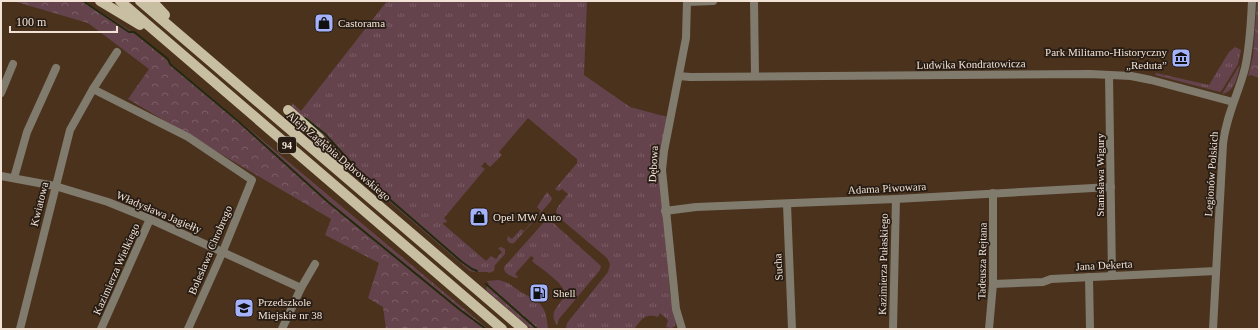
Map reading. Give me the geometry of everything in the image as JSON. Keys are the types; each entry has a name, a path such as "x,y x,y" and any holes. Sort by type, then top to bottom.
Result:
{"main road":[{"path":"100,1 165,40"},
{"name":"94","path":"120,1 502,329"},
{"name":"Aleja Zagłębia Dąbrowskiego","path":"140,1 523,329"},
{"path":"152,1 174,25 185,40"},
{"path":"288,110 319,138 343,175"}],"street":[{"path":"688,1 713,1"},
{"name":"Dębowa","path":"682,329 676,309 662,174 663,158 687,30 688,1"},
{"path":"754,1 755,76"},
{"name":"Legionów Polskich","path":"1214,329 1222,151 1226,124 1247,59 1252,1"},
{"name":"Kwiatowa","path":"20,329 70,130 93,89 117,52"},
{"path":"1,93 13,64"},
{"path":"14,178 28,132 56,68"},
{"name":"Ludwika Kondratowicza","path":"679,76 1090,74 1131,76 1233,102"},
{"name":"Stanisława Wigury","path":"1109,75 1112,276"},
{"name":"Bolesława Chrobrego","path":"93,89 188,137 252,180 223,251 188,329"},
{"name":"Władysława Jagiełły","path":"1,176 55,186 108,202 223,251 301,288"},
{"name":"Adama Piwowara","path":"665,211 696,207 896,199 1111,187"},
{"name":"Tadeusza Rejtana","path":"989,329 993,284 993,193"},
{"name":"Kazimierza Pułaskiego","path":"893,329 896,199"},
{"name":"Sucha","path":"787,204 792,329"},
{"name":"Kazimierza Wielkiego","path":"101,329 150,219"},
{"path":"282,329 301,288 315,264"},
{"name":"Jana Dekerta","path":"993,284 1042,282 1051,279 1216,271"},
{"path":"1089,277 1090,329"}],"green space":[{"path":"13,1 84,1 137,35 488,329 386,329 383,307 368,298 379,263 325,235 331,219 128,99 149,69 88,23"},
{"path":"387,1 587,1 584,75 630,107 667,117 659,170 670,293 676,322 674,327 666,327 668,320 660,313 658,317 649,316 644,318 634,329 566,329 567,323 608,272 610,264 607,258 562,220 556,212 557,208 568,194 562,189 559,191 555,189 577,163 577,159 528,118 499,152 502,155 490,167 485,162 481,166 485,169 444,218 447,221 443,224 486,261 491,256 496,259 502,252 498,248 501,247 505,249 505,254 495,265 494,271 489,273 470,271 355,172 323,135 292,108 292,103 301,111"},
{"path":"1257,1 1259,1 1259,78 1251,75 1248,76 1253,56"},
{"path":"1235,47 1241,50 1238,64 1220,92 1155,75 1156,73 1209,85 1229,52"},
{"path":"1239,66 1233,87 1226,93 1222,94"},
{"path":"547,192 552,198 551,201 515,242 510,243 507,240 508,236 512,239 521,229 524,231 541,211 537,207"},
{"path":"547,219 550,220 601,266 600,270 559,319 557,325 553,315 564,295 564,291 559,283 532,261 534,258 531,256 515,274 518,277 517,278 508,274 504,269 504,267"},
{"path":"499,280 508,283 534,299 533,301 535,303 538,302 541,305 547,318 548,329 531,329 487,291 486,288 489,284 487,281"}],"waterway":[{"path":"83,1 129,32 134,32 168,59 170,64 238,121 328,202 459,309 486,329"},
{"path":"305,118 325,134 365,178 462,262 477,271"},
{"path":"486,284 537,329"}],"place":[{"name":"Castorama","path":"324,23"},
{"name":"Park Militarno-Historyczny „Reduta”","path":"1181,58"},
{"name":"Opel MW Auto","path":"479,217"},
{"name":"Shell","path":"539,293"},
{"name":"Przedszkole Miejskie nr 38","path":"244,308"}]}
